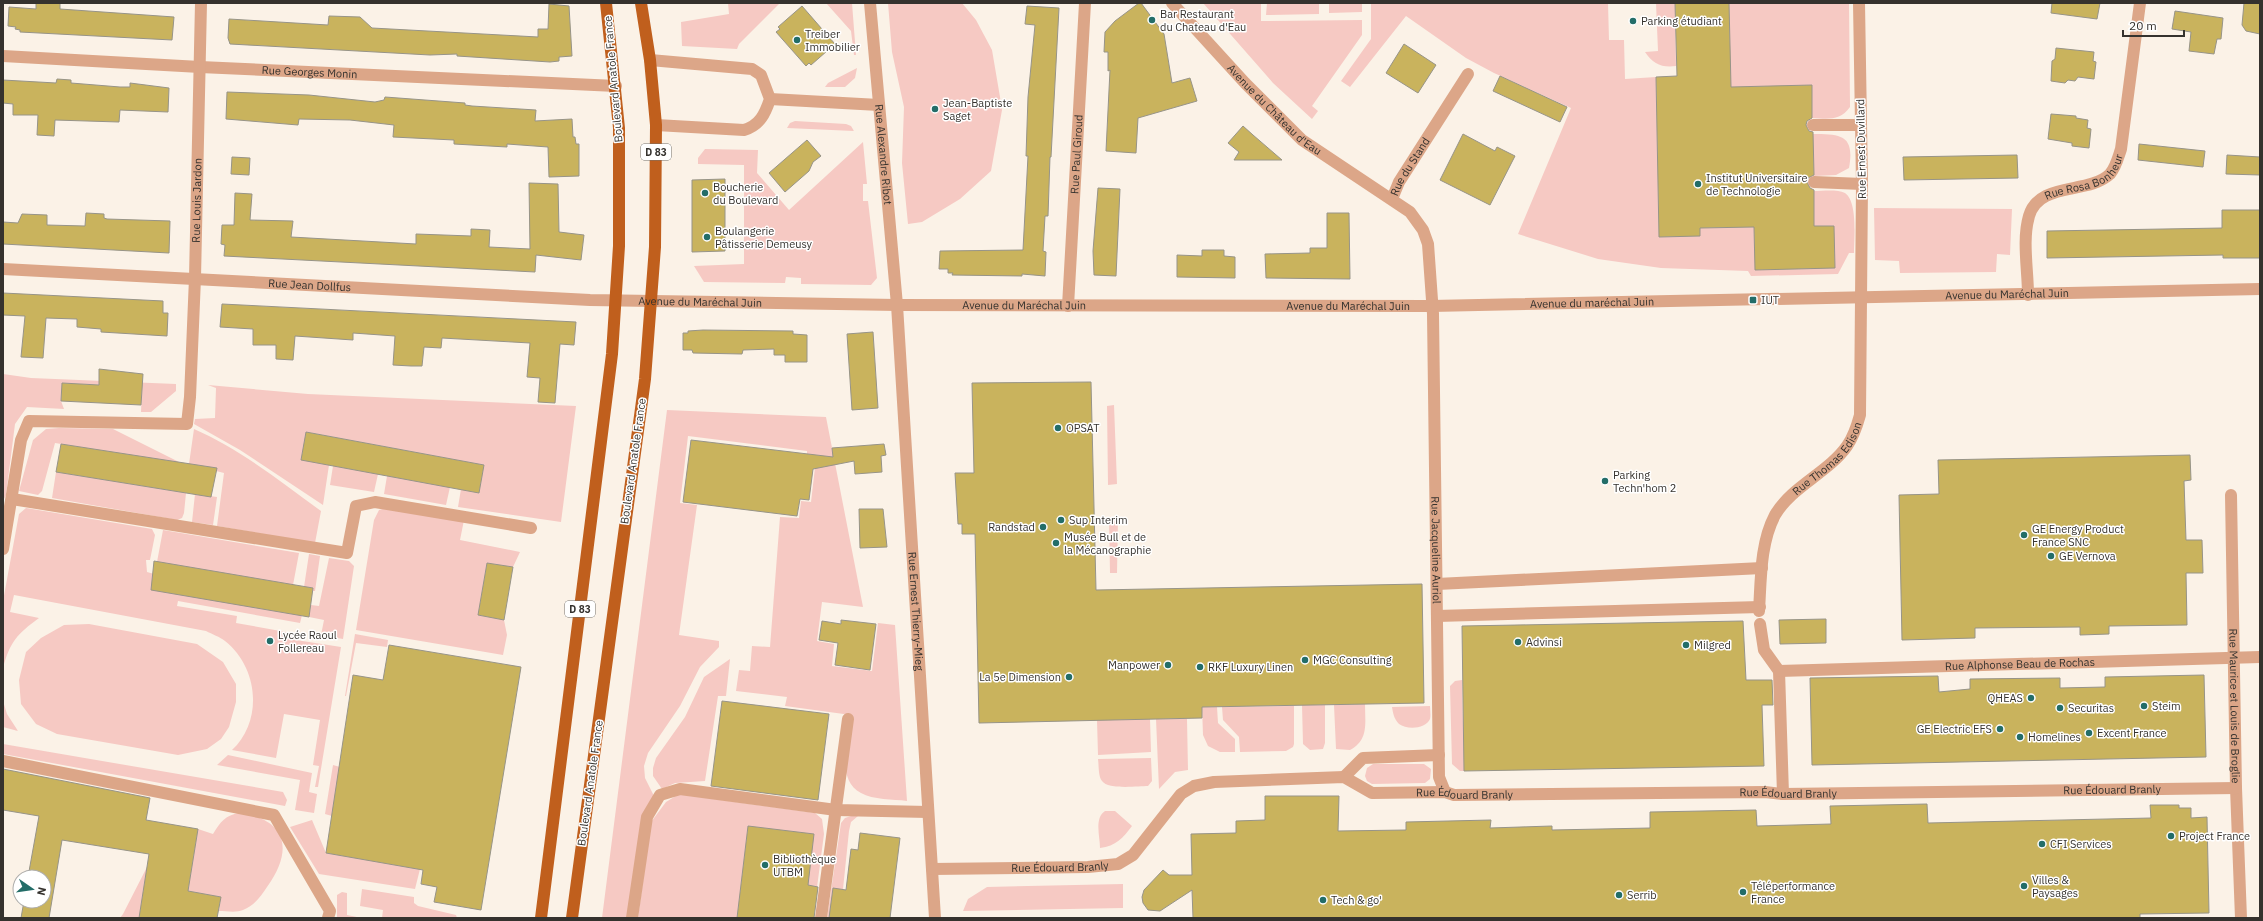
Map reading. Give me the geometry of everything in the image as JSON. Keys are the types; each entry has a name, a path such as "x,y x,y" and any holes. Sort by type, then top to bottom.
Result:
{"main road":[{"name":"Boulevard Anatole France","path":"541,918 612,362 619,213 619,128 616,86 606,3"},
{"name":"Boulevard Anatole France","path":"572,918 645,379 652,302 655,247 656,125 650,60 641,3"}],"street":[{"name":"Rue Louis Jardon","path":"12,499 21,440 29,421 187,424 190,397 195,278 201,3"},
{"name":"Rue Alexandre Ribot","path":"870,3 897,305"},
{"name":"Rue Paul Giroud","path":"1068,306 1085,3"},
{"name":"Avenue du Château d'Eau","path":"1172,3 1245,83 1302,140 1392,199"},
{"name":"Rue Ernest Duvillard","path":"1860,3 1862,184 1861,296"},
{"name":"Rue Rosa Bonheur","path":"2028,295 2027,241 2030,214 2039,202 2048,195 2091,184 2110,174 2117,164 2121,149 2140,3"},
{"name":"Rue Georges Monin","path":"3,56 200,68 616,86"},
{"path":"650,60 752,69 761,75 770,99 765,114 754,127 744,130 656,125"},
{"name":"Rue du Stand","path":"1431,306 1428,244 1424,230 1410,212 1392,199 1400,182 1468,74"},
{"path":"770,99 879,106"},
{"path":"1812,125 1861,125"},
{"path":"1814,182 1862,184"},
{"name":"Rue Jean Dollfus","path":"3,269 616,300"},
{"name":"Avenue du Maréchal Juin","path":"1753,300 1861,296 2028,295 2260,289"},
{"name":"Rue Thomas Edison","path":"1437,616 1760,609 1762,568 1767,533 1776,515 1793,493 1819,474 1846,447 1854,434 1860,415 1861,296"},
{"name":"Avenue du Maréchal Juin","path":"616,300 652,302 897,305 1431,306"},
{"name":"Avenue du maréchal Juin","path":"1431,306 1753,300"},
{"name":"Rue Ernest Thierry-Mieg","path":"897,305 935,918"},
{"name":"Rue Jacqueline Auriol","path":"1431,306 1437,584 1439,777 1445,792"},
{"name":"Rue Maurice et Louis de Broglie","path":"2231,495 2236,788 2241,918"},
{"path":"3,549 12,499 347,553 356,506 375,502 532,528"},
{"path":"1437,584 1762,568"},
{"path":"1760,624 1764,650 1779,671 1783,794"},
{"name":"Rue Alphonse Beau de Rochas","path":"1779,671 2260,657"},
{"path":"821,918 848,719"},
{"path":"1344,777 1363,758 1439,755"},
{"path":"3,762 274,815 330,911 328,918"},
{"name":"Rue Édouard Branly","path":"932,869 1088,867 1118,864 1133,856 1181,794 1194,786 1214,782 1344,777 1372,793 1445,792 1454,795 1757,792 1783,794 2236,788"},
{"path":"632,918 647,817 660,795 680,789 836,810 928,812"}],"shaded area":[{"path":"728,3 780,3 739,44 737,49 682,46 681,22 729,14"},
{"path":"826,3 852,3 856,55 854,55 851,31"},
{"path":"888,3 962,3 976,20 992,50 1002,110 991,171 960,199 922,222 908,224 902,163 904,107 892,52"},
{"path":"1203,3 1261,3 1261,21 1362,20 1362,35 1312,106 1318,111 1312,119 1273,83"},
{"path":"1267,3 1319,4 1319,14 1266,15"},
{"path":"1362,3 1362,12 1329,13 1329,4"},
{"path":"1371,3 1608,3 1609,40 1624,40 1625,79 1656,77 1659,237 1700,236 1700,228 1754,227 1756,270 1834,268 1834,226 1814,226 1814,191 1834,191 1845,193 1852,204 1855,230 1854,253 1849,253 1838,274 1751,276 1748,271 1661,268 1598,259 1518,234 1571,108 1494,73 1466,58 1406,16 1350,87 1341,81 1371,39"},
{"path":"1656,3 1675,3 1676,66 1662,66 1651,60 1645,52 1658,51"},
{"path":"1729,3 1849,3 1850,107 1846,112 1833,118 1812,118 1812,85 1710,88 1730,66"},
{"path":"857,68 855,78 845,87 825,87 828,83"},
{"path":"795,121 846,124 851,126 854,131 787,128 790,123"},
{"path":"1813,134 1838,136 1844,139 1848,143 1850,149 1849,168 1836,175 1814,176"},
{"path":"863,142 867,184 863,184 863,201 868,201 877,278 871,285 801,284 801,278 786,277 785,283 704,282 694,266 744,264 744,165 698,164 698,158 705,149 758,150 757,173 789,210"},
{"path":"1874,208 2012,209 2010,255 1997,254 1996,272 1900,273 1899,261 1875,260"},
{"path":"3,374 31,378 176,384 176,391 151,412 141,412 142,387 62,383 61,401 64,409 27,407 15,424 6,495 3,501"},
{"path":"208,385 308,394 576,406 561,522 458,507 461,489 479,493 484,465 307,432 301,459 329,465 323,505 240,450 194,424 195,419 215,418 216,388"},
{"path":"1114,405 1117,484 1108,485 1107,406"},
{"path":"667,410 826,417 863,607 822,602 817,641 834,644 832,666 872,671 878,623 895,625 907,801 871,797 861,793 853,787 848,779 845,758 851,715 785,706 787,697 736,691 739,670 750,671 752,646 770,647 780,517 799,518 801,501 811,502 816,459 807,457 807,451 688,436 680,503 697,505 679,635 719,641 719,647 700,667 680,706 648,753 644,766 645,778 654,796 627,918 602,918"},
{"path":"46,429 113,429 181,463 55,443 42,491 38,495 19,491 33,440"},
{"path":"194,429 244,456 321,511 315,543 217,526 224,473 189,464"},
{"path":"333,466 378,474 374,492 330,485"},
{"path":"56,472 186,493 184,513 182,518 177,520 52,498"},
{"path":"387,476 450,487 446,505 384,494"},
{"path":"195,494 217,497 213,525 192,522"},
{"path":"389,507 464,520 460,540 520,552 513,567 487,563 478,615 504,620 507,635 503,655 356,630 374,520 379,510"},
{"path":"26,508 152,529 155,535 150,560 146,560 147,572 302,615 300,623 178,601 177,606 237,616 236,623 297,634 296,640 341,647 318,787 315,787 319,766 313,765 320,720 284,714 276,758 232,750 242,738 249,725 253,695 250,680 245,665 236,652 225,641 206,631 14,595 10,612 39,618 15,639 8,651 3,668 3,601 19,514"},
{"path":"1109,517 1118,519 1117,573 1110,573"},
{"path":"163,530 299,553 293,585 157,562"},
{"path":"309,554 320,556 315,591 313,591 313,588 304,587"},
{"path":"329,558 349,561 354,566 343,639 321,635 324,620 309,617 311,605 319,606"},
{"path":"89,624 197,644 223,662 236,684 236,702 229,727 221,739 207,749 178,755 57,734 36,724 21,704 19,680 26,652 41,638 64,625"},
{"path":"355,634 388,640 387,647 356,643 345,696"},
{"path":"730,659 726,696 718,696 705,781 675,783 662,789 653,776 653,768 656,758 685,717 704,677"},
{"path":"1462,680 1464,771 1460,771 1452,764 1450,686 1455,681"},
{"path":"3,701 7,714 18,731 3,727"},
{"path":"1365,704 1365,730 1360,741 1350,750 1336,749 1334,705"},
{"path":"1302,705 1325,705 1325,743 1323,749 1310,750 1303,744"},
{"path":"1294,706 1294,744 1293,747 1286,751 1240,752 1239,737 1223,720 1222,707"},
{"path":"1430,706 1430,719 1425,725 1416,728 1402,726 1399,724 1393,714 1392,707"},
{"path":"1202,707 1217,707 1218,723 1235,739 1235,752 1220,752 1208,746 1203,735"},
{"path":"1150,719 1151,752 1098,755 1097,720"},
{"path":"1156,719 1187,719 1188,770 1175,772 1159,789"},
{"path":"3,744 283,792 287,800 285,806 3,754"},
{"path":"228,755 312,773 309,792 317,794 314,813 295,810 300,780 217,765"},
{"path":"1151,758 1152,781 1148,786 1110,786 1102,781 1099,774 1098,759"},
{"path":"1373,764 1424,764 1431,769 1430,779 1425,783 1372,784 1367,781 1365,776 1367,768"},
{"path":"333,765 340,767 332,816 325,814"},
{"path":"679,794 815,813 822,819 824,834 813,918 748,826 737,918 638,918 651,822 666,802"},
{"path":"1105,811 1115,811 1132,826 1119,841 1100,848 1098,828 1100,818"},
{"path":"239,813 255,816 267,822 276,829 281,838 283,849 281,861 276,873 267,887 254,903 240,911 219,911 221,897 188,891 198,829 213,834 218,826 230,815"},
{"path":"858,816 851,822 849,831 843,889 835,889 831,918 827,918 841,823 845,818"},
{"path":"312,820 326,853 420,869 415,889 319,874 290,827"},
{"path":"147,867 139,918 120,918 123,914"},
{"path":"1123,884 1123,908 963,911 968,899 987,887"},
{"path":"362,889 414,897 414,903 418,906 456,915 457,918 382,918 383,910 360,906"},
{"path":"342,892 347,893 347,915 362,918 337,918 337,895"}],"building":[{"path":"36,3 60,3 60,9 174,17 172,40 20,32 20,30 15,29 16,27 8,26 9,7 36,9"},
{"path":"1141,3 1164,34 1172,83 1190,78 1197,101 1138,118 1136,153 1106,151 1110,70 1108,71 1108,52 1104,52 1105,32 1115,21"},
{"path":"1675,3 1729,3 1731,87 1812,85 1812,118 1807,121 1806,125 1809,131 1813,132 1814,175 1808,178 1807,182 1810,188 1814,190 1814,226 1834,226 1835,268 1755,270 1754,227 1700,228 1700,236 1659,237 1656,77 1677,76"},
{"path":"2052,3 2100,3 2097,19 2051,13"},
{"path":"2244,3 2260,3 2260,34 2246,31 2242,25"},
{"path":"549,4 569,6 572,56 559,57 559,61 550,62 457,56 457,54 430,55 230,44 228,38 229,19 328,25 329,16 360,17 372,28 538,37 538,29 548,29"},
{"path":"802,6 835,44 811,65 809,63 806,66 776,32 780,29 778,27"},
{"path":"1027,6 1059,8 1048,216 1045,216 1043,251 1046,252 1045,276 1022,274 1022,276 952,275 953,273 948,273 948,269 939,269 940,251 1023,250 1028,156 1026,156 1028,97 1035,25 1025,24"},
{"path":"2175,11 2223,18 2221,39 2217,39 2214,54 2189,51 2191,32 2172,29"},
{"path":"1404,44 1436,65 1418,93 1386,73"},
{"path":"2056,48 2094,52 2093,61 2096,62 2094,79 2078,77 2075,81 2068,80 2065,83 2051,81 2052,61 2055,59"},
{"path":"1500,76 1567,107 1560,122 1493,91"},
{"path":"57,79 71,80 71,83 120,87 130,87 130,83 169,88 168,112 120,110 119,122 55,120 54,136 37,135 38,115 13,115 13,104 3,103 3,80 56,83"},
{"path":"227,92 309,95 375,102 384,100 385,97 465,103 465,105 472,106 536,110 535,121 572,119 573,137 575,137 576,144 579,144 579,176 549,177 548,147 507,144 507,147 454,144 454,140 393,137 394,125 350,120 299,119 298,125 226,119"},
{"path":"2051,114 2076,116 2076,118 2088,120 2087,128 2091,129 2089,148 2072,146 2072,143 2048,139"},
{"path":"1243,126 1282,160 1234,160 1239,152 1228,143"},
{"path":"1463,134 1495,151 1497,147 1515,156 1490,205 1440,180"},
{"path":"807,140 821,156 813,162 809,171 785,192 769,173"},
{"path":"2139,144 2205,151 2203,167 2138,160"},
{"path":"2017,155 2018,178 1904,180 1903,157"},
{"path":"2227,155 2260,157 2260,175 2226,174"},
{"path":"232,157 250,158 249,175 231,174"},
{"path":"725,179 725,251 692,252 692,180"},
{"path":"529,183 558,184 559,232 584,235 581,260 536,255 535,272 224,256 225,245 221,244 222,225 234,225 235,193 252,194 250,220 293,221 291,237 416,244 416,234 471,236 471,229 490,230 489,247 530,249"},
{"path":"1098,188 1120,189 1116,276 1094,275 1093,251"},
{"path":"2222,210 2260,210 2260,258 2223,258 2223,255 2047,258 2047,231 2222,228"},
{"path":"86,213 104,214 104,218 107,219 170,221 169,253 3,244 3,222 18,223 22,214 47,215 47,225 85,226"},
{"path":"1327,213 1349,213 1350,279 1266,278 1265,254 1310,253 1310,248 1327,248"},
{"path":"1202,250 1224,250 1224,256 1235,257 1235,278 1177,277 1177,255 1202,256"},
{"path":"3,293 163,301 163,313 168,313 167,336 101,332 101,329 77,327 77,319 46,318 43,358 21,357 25,316 3,315"},
{"path":"222,304 576,322 574,345 560,344 555,403 538,402 540,378 527,377 530,343 442,338 441,348 424,347 422,366 411,366 393,365 395,336 353,333 353,340 295,336 293,360 276,359 276,345 253,345 253,329 220,327"},
{"path":"688,331 793,331 793,334 807,335 807,362 785,362 785,355 774,355 774,349 743,350 742,354 693,353 692,350 683,350 683,333 688,333"},
{"path":"873,332 878,408 852,410 847,334"},
{"path":"99,369 143,374 141,405 61,401 62,383 99,385"},
{"path":"1091,382 1096,590 1422,584 1424,703 1202,707 1202,718 979,723 975,534 962,534 962,524 958,524 955,473 974,473 972,383"},
{"path":"306,432 484,465 479,493 301,460"},
{"path":"691,440 833,457 832,448 884,444 886,455 881,456 882,472 855,474 854,461 813,469 809,500 800,499 797,516 683,502"},
{"path":"61,444 217,468 211,497 56,472"},
{"name":"GE Vernova","path":"2190,455 2191,480 2184,481 2186,540 2202,540 2203,573 2186,573 2187,625 2109,626 2109,634 2080,635 2080,627 1975,628 1975,638 1902,640 1899,495 1939,494 1938,460"},
{"path":"859,509 883,509 887,547 860,548"},
{"path":"154,561 313,588 309,617 151,590"},
{"path":"487,563 513,567 504,620 478,615"},
{"path":"1826,619 1826,643 1780,644 1779,620"},
{"path":"841,620 876,624 870,670 835,665 838,643 819,640 822,621 841,624"},
{"path":"1743,621 1746,680 1772,680 1773,705 1762,705 1764,766 1464,771 1462,626"},
{"path":"389,645 521,667 481,910 434,902 437,887 421,884 423,870 326,853 353,675 383,680"},
{"path":"2204,675 2206,757 1812,765 1810,678 1938,676 1939,692 1970,689 1970,679 2060,678 2060,688 2105,687 2105,677"},
{"path":"722,701 829,714 818,800 711,786"},
{"path":"3,769 150,798 146,820 198,829 188,891 221,897 217,918 139,918 149,854 62,840 52,900 52,869 29,869 39,816 3,810"},
{"path":"1265,796 1339,796 1338,831 1406,830 1406,822 1491,820 1490,828 1552,826 1552,830 1650,828 1650,812 1756,810 1757,826 1831,824 1830,806 1927,804 1928,823 2151,818 2150,805 2179,805 2179,808 2191,808 2191,818 2207,817 2209,913 2140,914 2140,918 1193,918 1192,890 1160,911 1148,910 1143,903 1142,897 1144,890 1163,870 1169,875 1192,875 1191,834 1236,833 1236,821 1265,820"},
{"path":"748,826 814,834 808,885 818,887 814,918 737,918"},
{"path":"860,833 900,838 890,918 829,918 833,888 846,890 851,849 858,850"},
{"path":"23,909 50,909 49,918 21,918"}],"place":[{"name":"Bar Restaurant du Chateau d'Eau","path":"1152,20"},
{"name":"Parking étudiant","path":"1633,21"},
{"name":"Treiber Immobilier","path":"797,40"},
{"name":"Jean-Baptiste Saget","path":"935,109"},
{"name":"Institut Universitaire de Technologie","path":"1698,184"},
{"name":"Boucherie du Boulevard","path":"705,193"},
{"name":"Boulangerie Pâtisserie Demeusy","path":"707,237"},
{"name":"IUT","path":"1753,300"},
{"name":"OPSAT","path":"1058,428"},
{"name":"Parking Techn'hom 2","path":"1605,481"},
{"name":"Sup Interim","path":"1061,520"},
{"name":"Randstad","path":"1043,527"},
{"name":"GE Energy Product France SNC","path":"2024,535"},
{"name":"Musée Bull et de la Mécanographie","path":"1056,543"},
{"name":"GE Vernova","path":"2051,556"},
{"name":"Lycée Raoul Follereau","path":"270,641"},
{"name":"Advinsi","path":"1518,642"},
{"name":"Milgred","path":"1686,645"},
{"name":"MGC Consulting","path":"1305,660"},
{"name":"Manpower","path":"1168,665"},
{"name":"RKF Luxury Linen","path":"1200,667"},
{"name":"La 5e Dimension","path":"1069,677"},
{"name":"QHEAS","path":"2031,698"},
{"name":"Steim","path":"2144,706"},
{"name":"Securitas","path":"2060,708"},
{"name":"GE Electric EFS","path":"2000,729"},
{"name":"Excent France","path":"2089,733"},
{"name":"Homelines","path":"2020,737"},
{"name":"Project France","path":"2171,836"},
{"name":"CFI Services","path":"2042,844"},
{"name":"Bibliothèque UTBM","path":"765,865"},
{"name":"Villes & Paysages","path":"2024,886"},
{"name":"Téléperformance France","path":"1743,892"},
{"name":"Serrib","path":"1619,895"},
{"name":"Tech & go'","path":"1323,900"}]}
